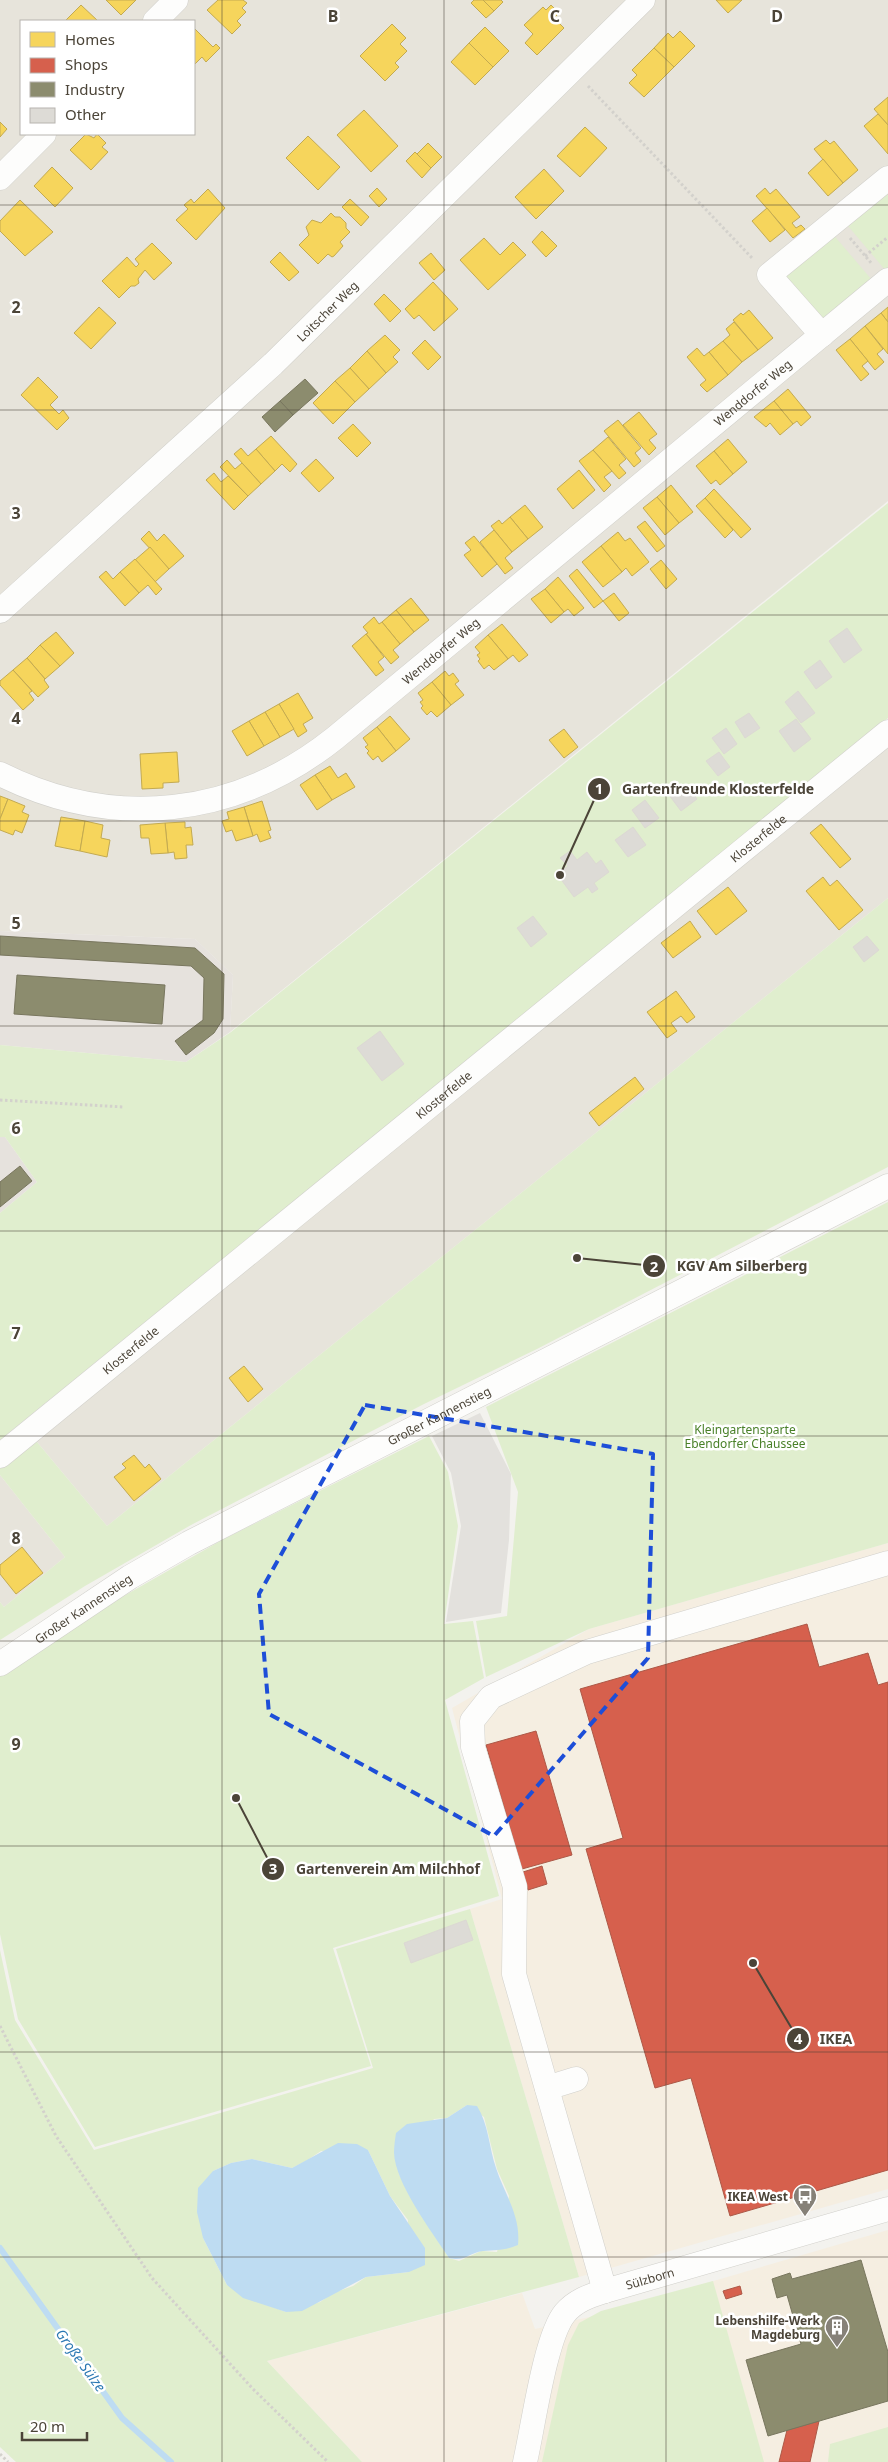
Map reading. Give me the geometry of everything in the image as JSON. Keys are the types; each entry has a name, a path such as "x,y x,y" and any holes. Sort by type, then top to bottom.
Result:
{"street":[{"path":"156,20 176,0"},
{"name":"Loitscher Weg","path":"0,611 272,364 644,0"},
{"path":"0,178 43,135"},
{"path":"822,335 769,275 888,178"},
{"name":"Wenddorfer Weg","path":"0,774 33,789 80,803 138,810 204,803 241,792 304,761 335,738 887,281"},
{"name":"Klosterfelde","path":"0,1456 888,732"},
{"name":"Großer Kannenstieg","path":"0,1664 130,1577 189,1543 888,1186"},
{"path":"606,2291 514,1974 515,1887 473,1747 472,1721 491,1697 587,1652 888,1563"},
{"path":"547,2088 576,2079"},
{"name":"Sülzborn","path":"525,2462 550,2344 560,2321 578,2302 606,2291 888,2209"}],"path":[{"path":"573,70 769,275"},
{"path":"836,220 887,281"},
{"path":"865,256 888,237"},
{"path":"0,1100 124,1107"},
{"path":"0,2026 56,2136 152,2278 253,2389 328,2462"},
{"path":"0,2454 8,2462"}],"highlighted area":[{"path":"365,1405 653,1454 648,1658 494,1836 269,1714 259,1594"}],"shaded area":[{"path":"0,0 888,0 888,501 230,1032 233,975 195,939 0,931"},
{"path":"888,741 888,898 107,1526 32,1436"},
{"path":"0,931 195,939 233,975 230,1032 186,1062 0,1045"},
{"path":"0,1137 5,1137 37,1182 0,1213"},
{"path":"480,1413 511,1474 509,1540 501,1613 446,1622 461,1526 451,1473 432,1436"},
{"path":"0,1475 65,1557 4,1607 0,1602"},
{"path":"888,1543 888,2189 579,2277 470,1909 502,1899 452,1708 589,1629"},
{"path":"888,2230 888,2462 362,2462 267,2361 522,2293 535,2329 594,2316"}],"green space":[{"path":"888,182 888,269 886,271 843,220"},
{"path":"831,232 872,280 820,324 779,276"},
{"path":"888,503 888,718 0,1440 0,1213 37,1182 5,1137 0,1137 0,1045 186,1062 231,1032"},
{"path":"888,898 888,1167 537,1349 424,1404 191,1525 85,1586 0,1640 0,1602 4,1607 65,1557 0,1475 0,1465 32,1436 107,1526"},
{"name":"Kleingartensparte Ebendorfer Chaussee","path":"888,1202 888,1543 589,1629 486,1677 476,1621 507,1616 518,1492 486,1407"},
{"path":"429,1436 448,1472 458,1526 444,1624 473,1621 484,1678 445,1700 499,1896 333,1948 371,2066 95,2147 18,2019 0,1934 0,1676 108,1605 222,1540"},
{"path":"470,1909 579,2277 267,2361 362,2462 16,2462 0,2447 0,1950 15,2020 94,2150 373,2068 336,1949","holes":["467,2105 484,2117 497,2169 509,2196 497,2252 481,2251 459,2261 449,2258 418,2210 399,2174 434,2119 447,2118","368,2150 390,2196 408,2220 409,2272 366,2277 353,2286 333,2293 320,2302 286,2312 267,2305 227,2285 203,2238 213,2171 231,2163 252,2159 292,2168 321,2151"]},
{"path":"713,2281 764,2462 542,2462 568,2345 579,2323 601,2311"},
{"path":"888,2427 888,2462 828,2462 830,2444"}],"water":[{"path":"467,2105 477,2106 484,2121 496,2168 515,2215 518,2245 504,2249 478,2252 455,2259 449,2258 407,2193 396,2165 394,2148 396,2133 407,2124 447,2118"},
{"path":"338,2143 357,2144 368,2150 390,2196 425,2248 425,2265 409,2272 366,2277 302,2311 286,2312 243,2298 227,2285 203,2238 197,2212 198,2188 213,2171 231,2163 252,2159 292,2168"}],"building: Homes":[{"path":"106,0 136,0 121,15"},
{"path":"218,0 243,0 247,3 242,8 246,12 237,21 241,25 232,34 207,10"},
{"path":"474,0 483,0 494,11 486,18 471,3"},
{"path":"483,0 501,0 503,2 494,11"},
{"path":"716,0 742,0 728,13"},
{"path":"81,5 97,20 66,20"},
{"path":"551,5 559,13 554,18 564,28 537,55 525,43 533,34 524,25 543,7 546,10"},
{"path":"392,24 406,38 400,44 407,51 395,63 399,67 385,81 360,56"},
{"path":"485,27 509,51 493,67 469,43"},
{"path":"195,29 213,47 216,44 220,48 206,62 202,57 195,64"},
{"path":"680,31 695,46 674,67 654,48 668,33 673,38"},
{"path":"469,43 493,67 475,85 451,62"},
{"path":"654,48 674,67 644,97 629,83 637,75 632,70"},
{"path":"888,97 888,125 874,109"},
{"path":"364,110 398,146 371,172 337,135"},
{"path":"878,114 888,125 888,154 864,126"},
{"path":"0,122 7,129 0,137"},
{"path":"585,127 607,148 580,177 557,156"},
{"path":"85,135 94,138 98,135 106,143 102,147 108,152 91,170 70,150"},
{"path":"308,136 340,167 318,190 286,158"},
{"path":"826,140 830,144 834,141 858,170 843,183 814,149"},
{"path":"428,143 442,157 431,168 417,154"},
{"path":"415,152 431,168 422,178 406,161"},
{"path":"823,159 843,183 828,196 808,173"},
{"path":"52,167 73,188 55,207 34,186"},
{"path":"544,169 564,191 536,219 515,197"},
{"path":"377,188 387,199 379,207 369,196"},
{"path":"765,188 770,194 776,189 800,217 792,223 796,228 801,225 805,229 793,238 756,196"},
{"path":"208,189 225,208 196,240 176,220 188,209 184,205 191,199 194,203"},
{"path":"350,199 369,217 361,226 342,207"},
{"path":"20,200 53,232 25,256 0,231 0,221"},
{"path":"767,208 785,230 770,242 752,221"},
{"path":"331,213 335,217 340,217 346,223 346,228 350,232 340,242 343,246 334,256 332,257 328,254 318,264 299,245 309,235 306,227 312,220 321,223"},
{"path":"542,231 557,246 546,257 532,242"},
{"path":"484,238 500,255 513,242 526,255 488,290 460,260"},
{"path":"152,243 172,263 154,280 145,270 138,279 139,283 131,286 119,298 102,281 127,257 136,267 139,264 135,259"},
{"path":"280,252 299,272 289,281 270,262"},
{"path":"431,253 445,270 434,280 419,263"},
{"path":"433,282 458,309 434,331 419,315 414,319 405,309"},
{"path":"384,294 401,311 390,322 374,304"},
{"path":"99,307 116,323 91,349 74,333"},
{"path":"888,307 888,322 881,313"},
{"path":"749,310 773,338 758,350 733,320 741,313 743,315"},
{"path":"881,313 888,322 888,354 865,326"},
{"path":"734,322 758,350 742,362 723,341 730,335 726,329"},
{"path":"865,326 883,349 877,354 884,362 875,370 850,339"},
{"path":"385,335 400,350 393,357 398,362 386,373 367,351"},
{"path":"850,339 868,361 862,366 869,374 861,381 836,350"},
{"path":"425,340 441,357 428,370 412,353"},
{"path":"723,341 742,362 728,375 709,352"},
{"path":"697,348 704,356 709,352 728,375 707,392 700,385 706,380 687,357"},
{"path":"367,351 386,373 369,389 350,368"},
{"path":"350,368 369,389 355,402 335,381"},
{"path":"38,377 58,397 50,405 59,414 63,410 69,418 57,430 21,395"},
{"path":"335,381 355,402 333,424 313,403"},
{"path":"788,389 811,417 801,426 797,421 793,424 774,401"},
{"path":"774,401 793,424 780,435 770,423 766,427 754,417"},
{"path":"639,412 657,434 649,440 656,448 649,455 623,425"},
{"path":"618,420 641,448 635,453 641,461 634,467 604,431"},
{"path":"353,424 371,443 357,457 338,438"},
{"path":"271,436 297,464 290,472 282,464 275,471 256,449"},
{"path":"608,437 626,459 619,465 626,473 619,479 593,450"},
{"path":"728,439 747,462 733,474 714,451"},
{"path":"241,448 248,456 256,449 275,471 261,484 234,454"},
{"path":"593,450 612,471 604,477 611,485 604,492 579,461"},
{"path":"714,451 733,474 720,485 716,480 711,484 696,466"},
{"path":"316,459 334,478 319,492 301,473"},
{"path":"227,460 235,469 242,463 261,484 248,496 220,467"},
{"path":"579,470 595,490 573,509 557,489"},
{"path":"214,473 221,482 228,476 248,496 234,510 206,480"},
{"path":"671,485 693,512 679,523 657,497"},
{"path":"714,489 751,529 741,538 705,498"},
{"path":"657,497 679,523 665,535 643,508"},
{"path":"705,498 733,530 725,538 696,506"},
{"path":"525,505 543,527 528,539 510,517"},
{"path":"510,517 528,539 512,552 491,526 499,520 502,524"},
{"path":"645,521 665,546 657,552 637,527"},
{"path":"494,530 512,552 505,558 513,568 505,574 480,542"},
{"path":"149,531 157,541 164,534 184,556 169,569 141,539"},
{"path":"618,532 625,541 630,538 649,562 632,576 626,568 622,572 601,546"},
{"path":"474,536 497,564 482,577 464,555 471,550 465,543"},
{"path":"601,546 622,572 603,587 582,562"},
{"path":"150,547 169,569 155,582 135,560"},
{"path":"135,559 162,589 156,595 148,585 139,593 120,572"},
{"path":"661,560 677,579 666,589 650,569"},
{"path":"577,569 603,601 594,608 569,576"},
{"path":"106,571 113,579 120,572 139,593 125,606 99,577"},
{"path":"558,577 584,608 574,616 568,609 564,612 545,589"},
{"path":"545,589 564,612 551,623 531,599"},
{"path":"614,593 629,613 619,621 603,601"},
{"path":"411,598 429,620 414,632 396,610"},
{"path":"396,610 414,632 400,644 382,622"},
{"path":"374,617 379,624 382,622 400,644 393,650 399,657 391,664 366,634 368,633 363,627"},
{"path":"502,624 528,655 519,662 513,655 508,659 488,635"},
{"path":"56,632 74,653 60,666 40,645"},
{"path":"366,634 384,657 378,662 384,670 376,676 352,646"},
{"path":"488,635 508,659 494,670 489,665 484,669 478,661 480,659 477,655 480,653 475,647"},
{"path":"40,645 60,666 45,679 27,658"},
{"path":"27,658 45,679 49,687 38,697 13,670"},
{"path":"13,670 32,691 29,693 34,700 23,710 0,685 0,681"},
{"path":"445,671 449,676 453,673 459,681 455,684 464,695 451,705 432,682"},
{"path":"432,682 451,705 437,717 431,711 427,715 421,708 423,706 420,702 423,700 418,693"},
{"path":"298,693 313,718 303,724 307,731 298,737 279,704"},
{"path":"279,704 294,729 280,737 265,712"},
{"path":"265,712 280,737 264,746 249,721"},
{"path":"390,716 410,739 396,751 377,727"},
{"path":"249,721 264,746 247,756 232,731"},
{"path":"377,727 396,751 382,762 378,756 373,760 367,753 369,751 365,747 368,745 363,738"},
{"path":"564,729 578,747 564,758 549,740"},
{"path":"177,752 179,782 163,783 163,788 142,789 140,754"},
{"path":"330,766 338,778 346,773 355,787 332,800 315,775"},
{"path":"315,775 332,800 317,810 300,785"},
{"path":"0,796 8,799 0,819"},
{"path":"8,799 25,806 22,812 29,815 22,833 15,830 13,835 0,830 0,819"},
{"path":"262,801 271,830 268,831 271,838 260,842 257,834 253,836 244,807"},
{"path":"244,807 253,836 236,841 232,830 226,832 222,821 229,819 227,812"},
{"path":"61,817 85,821 80,851 55,846"},
{"path":"85,821 103,825 101,838 110,840 107,857 80,851"},
{"path":"185,822 185,828 191,827 193,845 186,845 187,858 175,859 174,852 168,853 165,823"},
{"path":"165,823 168,853 151,854 149,838 141,838 140,825"},
{"path":"821,824 851,859 840,868 810,833"},
{"path":"823,877 830,886 837,880 863,910 839,930 806,891"},
{"path":"728,887 747,911 716,935 697,911"},
{"path":"690,921 701,937 673,958 661,943"},
{"path":"676,991 695,1017 687,1023 681,1016 671,1023 677,1031 667,1038 647,1012"},
{"path":"635,1077 644,1089 599,1126 589,1113"},
{"path":"244,1366 263,1389 248,1402 229,1378"},
{"path":"134,1455 145,1468 149,1464 161,1479 134,1501 114,1477 126,1468 122,1464"},
{"path":"22,1547 43,1573 16,1594 0,1574 0,1565"}],"building: Shops":[{"path":"807,1624 819,1667 868,1653 878,1685 888,1682 888,2170 730,2216 691,2078 655,2088 586,1849 623,1838 580,1689"},
{"path":"536,1731 572,1855 522,1869 486,1745"},
{"path":"542,1866 547,1884 528,1890 523,1872"},
{"path":"740,2286 742,2294 726,2299 723,2291"},
{"path":"819,2421 810,2462 779,2462 787,2430"}],"building: Industry":[{"path":"305,379 318,393 293,415 280,401"},
{"path":"280,401 293,415 275,432 262,417"},
{"path":"0,936 195,948 224,974 223,1019 214,1033 186,1055 175,1041 203,1020 204,978 191,966 0,955"},
{"path":"17,975 165,985 162,1024 14,1014"},
{"path":"20,1166 32,1181 0,1207 0,1182"},
{"name":"Lebenshilfe-Werk Magdeburg","path":"861,2260 888,2352 888,2401 768,2436 746,2360 801,2344 787,2295 777,2298 772,2279 790,2273 792,2279"}],"building: Other":[{"path":"847,628 862,650 844,663 829,641"},
{"path":"820,660 832,677 816,689 804,672"},
{"path":"798,691 815,713 801,723 785,702"},
{"path":"749,713 760,728 745,738 735,722"},
{"path":"796,719 811,739 794,752 779,731"},
{"path":"726,728 737,744 724,754 712,738"},
{"path":"719,752 730,767 718,776 706,761"},
{"path":"685,784 697,799 681,811 669,795"},
{"path":"645,800 659,818 645,828 632,810"},
{"path":"633,827 646,845 628,857 615,840"},
{"path":"570,851 577,860 587,852 596,864 601,860 609,872 594,883 598,889 592,893 588,887 574,897 557,874 568,866 560,858"},
{"path":"533,916 547,934 531,947 517,928"},
{"path":"867,936 879,950 864,962 853,947"},
{"path":"380,1031 404,1064 382,1081 357,1048"},
{"path":"466,1920 473,1940 411,1963 404,1943"}],"waterway":[{"name":"Große Sülze","path":"0,2248 122,2418 171,2462"}],"place":[{"name":"Gartenfreunde Klosterfelde","path":"560,875"},
{"name":"KGV Am Silberberg","path":"577,1258"},
{"name":"Gartenverein Am Milchhof","path":"236,1798"},
{"name":"IKEA","path":"753,1963"},
{"name":"IKEA West","path":"805,2217"},
{"name":"Lebenshilfe-Werk Magdeburg","path":"837,2348"}]}
